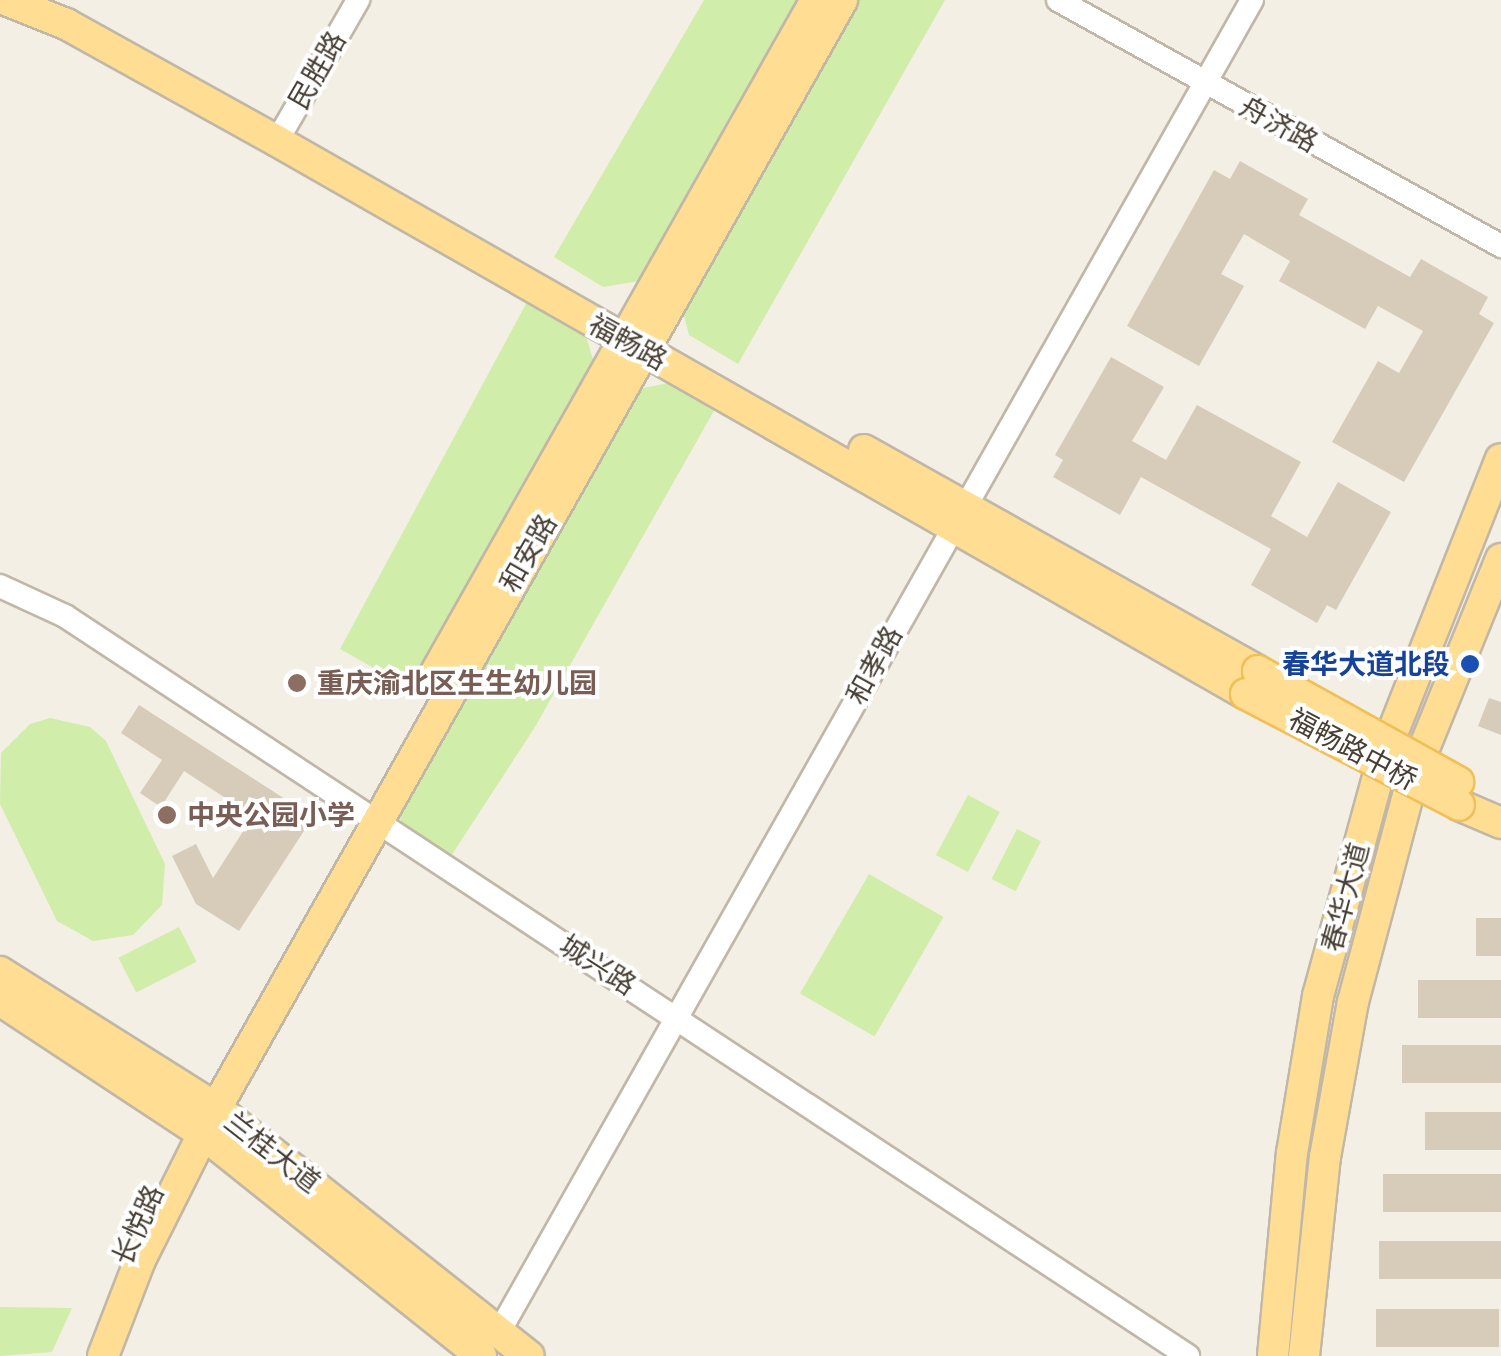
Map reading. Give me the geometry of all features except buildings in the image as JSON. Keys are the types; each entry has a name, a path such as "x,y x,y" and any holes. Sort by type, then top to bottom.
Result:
{"main road":[{"name":"福畅路","path":"6,0 66,24 281,134"},
{"name":"福畅路","path":"52,0 281,134 1252,682"},
{"name":"和安路","path":"639,336 816,0"},
{"name":"和安路","path":"201,1115 639,336 842,0"},
{"name":"春华大道","path":"1271,1353 1318,996 1384,754 1501,459"},
{"name":"春华大道","path":"1304,1353 1353,1002 1414,773 1501,559"},
{"name":"福畅路中桥","path":"1252,682 1462,795"},
{"path":"1462,795 1501,802"},
{"path":"1462,795 1501,823"},
{"name":"兰桂大道","path":"0,972 201,1115 490,1344 530,1356"},
{"name":"兰桂大道","path":"0,1000 201,1115"},
{"name":"长悦路","path":"84,1356 201,1115"},
{"name":"长悦路","path":"103,1356 201,1115"}],"street":[{"name":"民胜路","path":"281,134 358,0"},
{"name":"舟济路","path":"1058,0 1501,246"},
{"name":"和孝路","path":"490,1344 1252,0"},
{"name":"城兴路","path":"0,586 66,616 1188,1356"}],"green space":[{"path":"704,0 807,0 639,281 603,287 554,257"},
{"path":"852,0 945,0 738,364 689,335 680,301"},
{"path":"527,302 586,336 595,366 415,691 340,649"},
{"path":"669,383 715,409 535,727 451,856 401,822 397,800 633,390"},
{"path":"50,718 90,727 106,741 165,864 162,905 133,935 93,941 57,921 0,804 1,753 30,724"},
{"path":"968,795 1000,812 968,872 936,855"},
{"path":"1017,829 1041,841 1016,891 992,879"},
{"path":"869,874 943,917 874,1037 800,994"},
{"path":"179,927 197,962 136,993 118,958"},
{"path":"0,1307 72,1308 52,1352 0,1356"}],"place":[{"name":"春华大道北段","path":"1470,664"},
{"name":"重庆渝北区生生幼儿园","path":"297,683"},
{"name":"中央公园小学","path":"167,815"}]}
